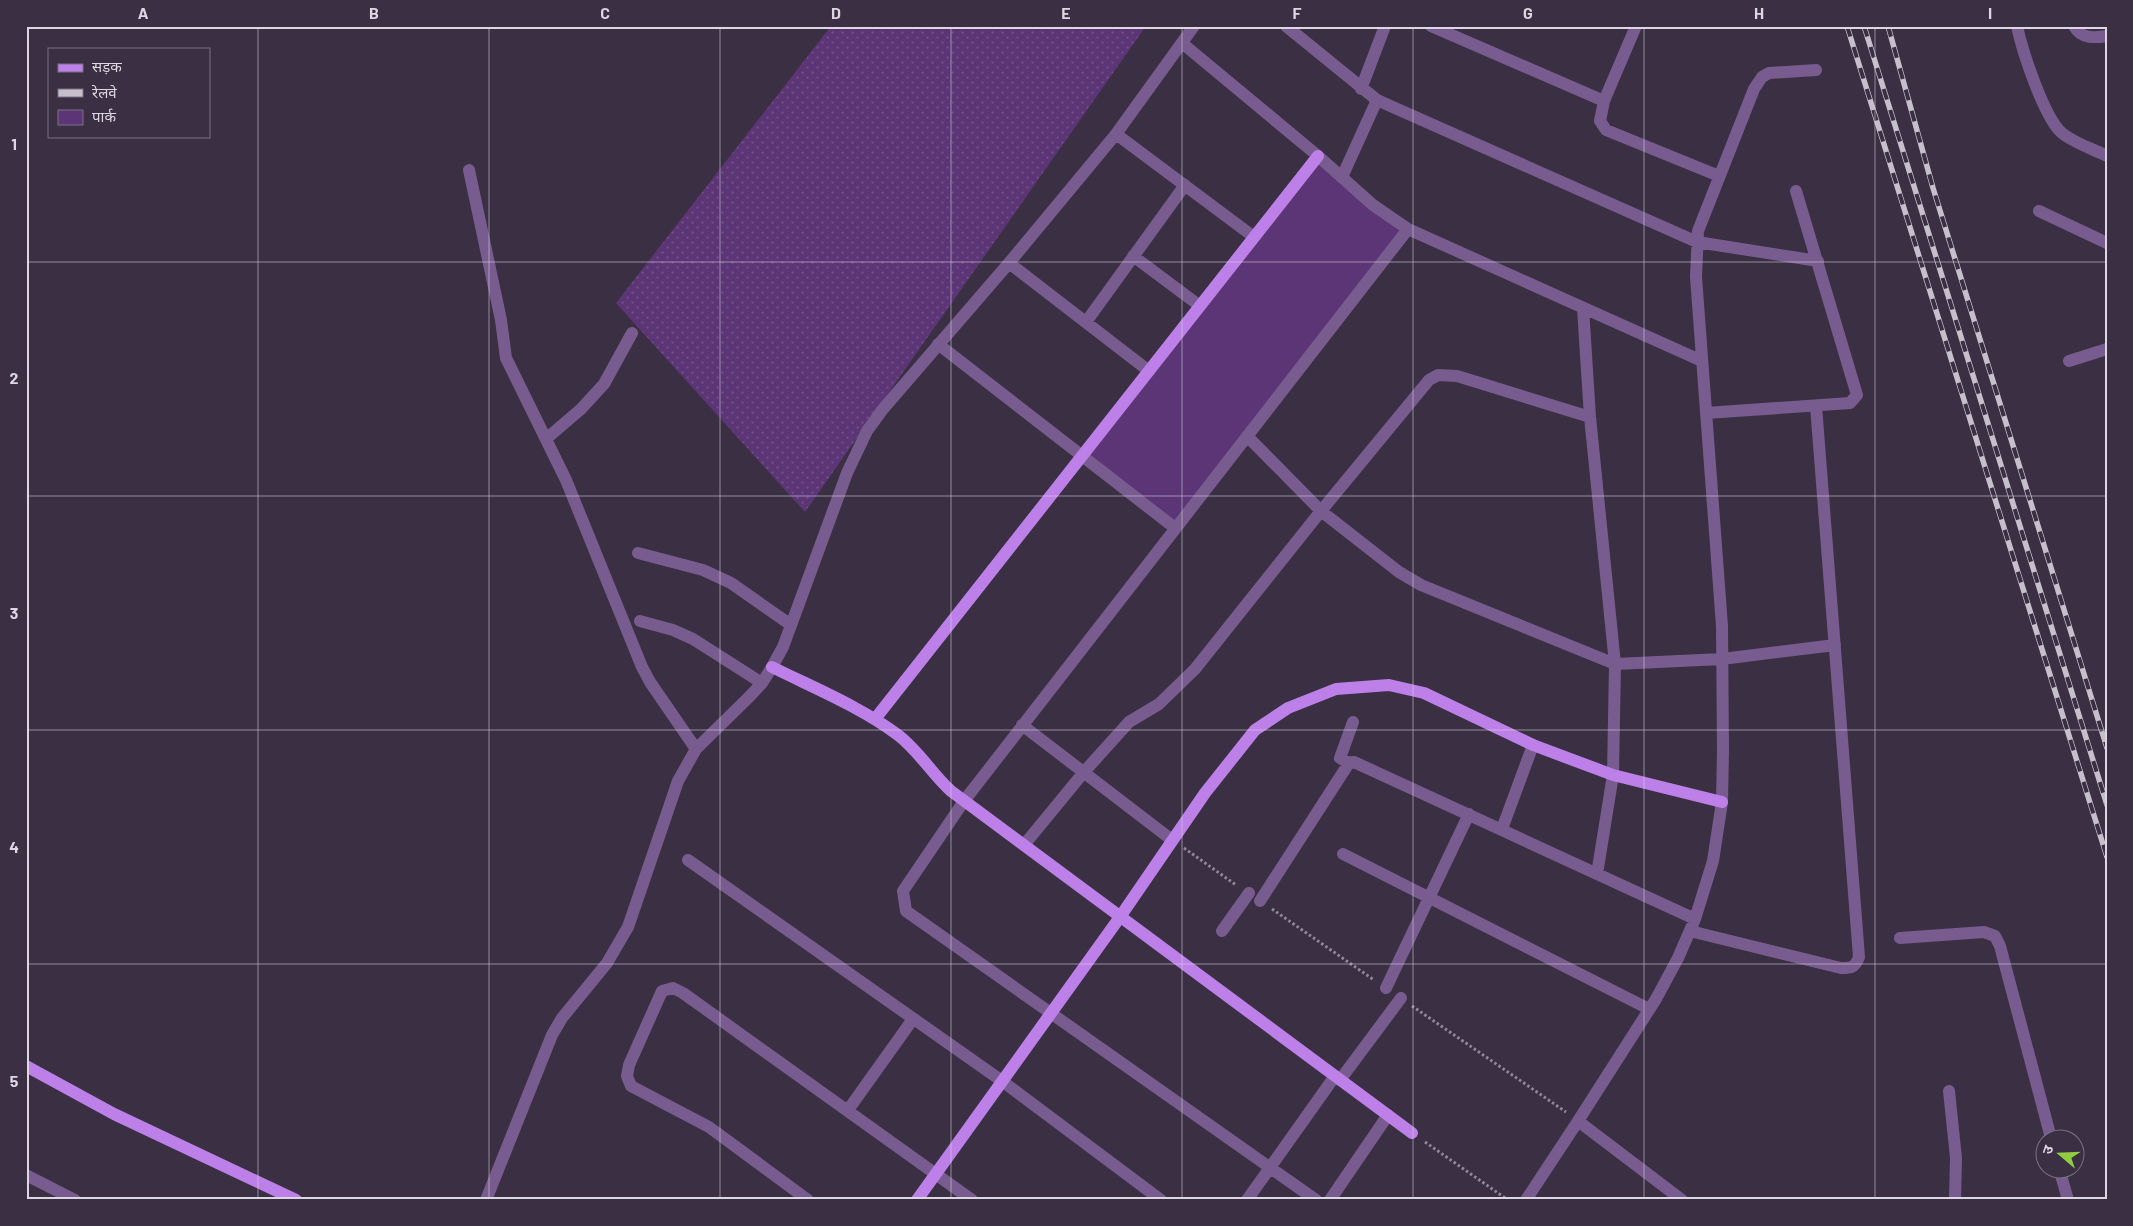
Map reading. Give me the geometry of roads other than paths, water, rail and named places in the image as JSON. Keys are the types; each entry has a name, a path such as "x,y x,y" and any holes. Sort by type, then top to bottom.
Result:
{"main road":[{"path":"875,719 1318,156"},
{"path":"772,667 875,719 912,747 939,780 964,801 1412,1133"},
{"path":"917,1200 1120,917 1205,793 1255,730 1288,708 1336,689 1389,685 1424,693 1534,744 1613,775 1722,802"},
{"path":"26,1066 114,1114 296,1200"}],"street":[{"path":"486,1200 552,1035 568,1010 607,963 628,927 678,781 696,749 762,683 772,667 792,625 847,473 867,431 883,409 1009,263 1116,134 1194,26"},
{"path":"1286,26 1377,100 1697,242 1818,261"},
{"path":"1362,89 1385,26"},
{"path":"1431,26 1604,101"},
{"path":"1636,26 1604,101 1600,120 1606,130 1719,176"},
{"path":"2017,26 2034,78 2052,122 2062,133 2107,156"},
{"path":"2074,26 2081,35 2091,38 2107,36"},
{"path":"1182,43 1318,156 1373,205 1408,229 1702,361"},
{"path":"1526,1200 1649,1009 1678,958 1693,925 1713,860 1722,802 1722,659 1696,277 1698,231 1754,89 1762,78 1769,73 1816,70"},
{"path":"1342,177 1377,100"},
{"path":"1116,134 1254,237"},
{"path":"469,170 501,320 506,358 566,480 642,667 650,682 696,749"},
{"path":"1086,322 1184,185"},
{"path":"1706,413 1850,403 1857,395 1796,190"},
{"path":"2039,211 2107,243"},
{"path":"1316,1200 906,911 903,891 964,801 1408,229"},
{"path":"1133,256 1200,306"},
{"path":"1009,263 1149,371"},
{"path":"1583,308 1590,417 1615,664 1613,775 1597,874"},
{"path":"546,439 581,409 604,384 632,333"},
{"path":"938,344 1176,528"},
{"path":"2069,361 2107,349"},
{"path":"1024,845 1084,772 1129,722 1159,704 1195,669 1321,511 1429,380 1438,375 1457,376 1590,417"},
{"path":"1353,722 1340,758 1349,763 1362,764 1502,829 1597,874 1693,925 1841,968 1851,968 1856,965 1858,958 1816,406"},
{"path":"1247,436 1321,511 1399,572 1421,585 1615,664 1722,659 1835,645"},
{"path":"638,553 703,570 724,580 792,625"},
{"path":"640,621 673,630 693,639 762,683"},
{"path":"1022,725 1172,840"},
{"path":"1502,829 1534,744"},
{"path":"1260,901 1349,763"},
{"path":"1386,988 1469,814"},
{"path":"1342,854 1649,1009"},
{"path":"688,860 1002,1081 1161,1200"},
{"path":"1222,931 1249,893"},
{"path":"1900,938 1984,932 1995,936 2000,946 2048,1128"},
{"path":"808,1200 709,1127 631,1086 627,1076 629,1065 662,991 673,988 683,993 972,1200"},
{"path":"1247,1200 1270,1167 1401,998"},
{"path":"848,1110 913,1019"},
{"path":"1949,1091 1956,1158 1955,1200"},
{"path":"1330,1200 1388,1115"},
{"path":"1578,1121 1682,1200"},
{"path":"26,1175 75,1200"},
{"path":"2062,1178 2068,1200"}],"railway":[{"path":"1847,26 2107,857"},
{"path":"1864,26 2107,805"},
{"path":"1888,26 1933,188 2107,748"}]}
